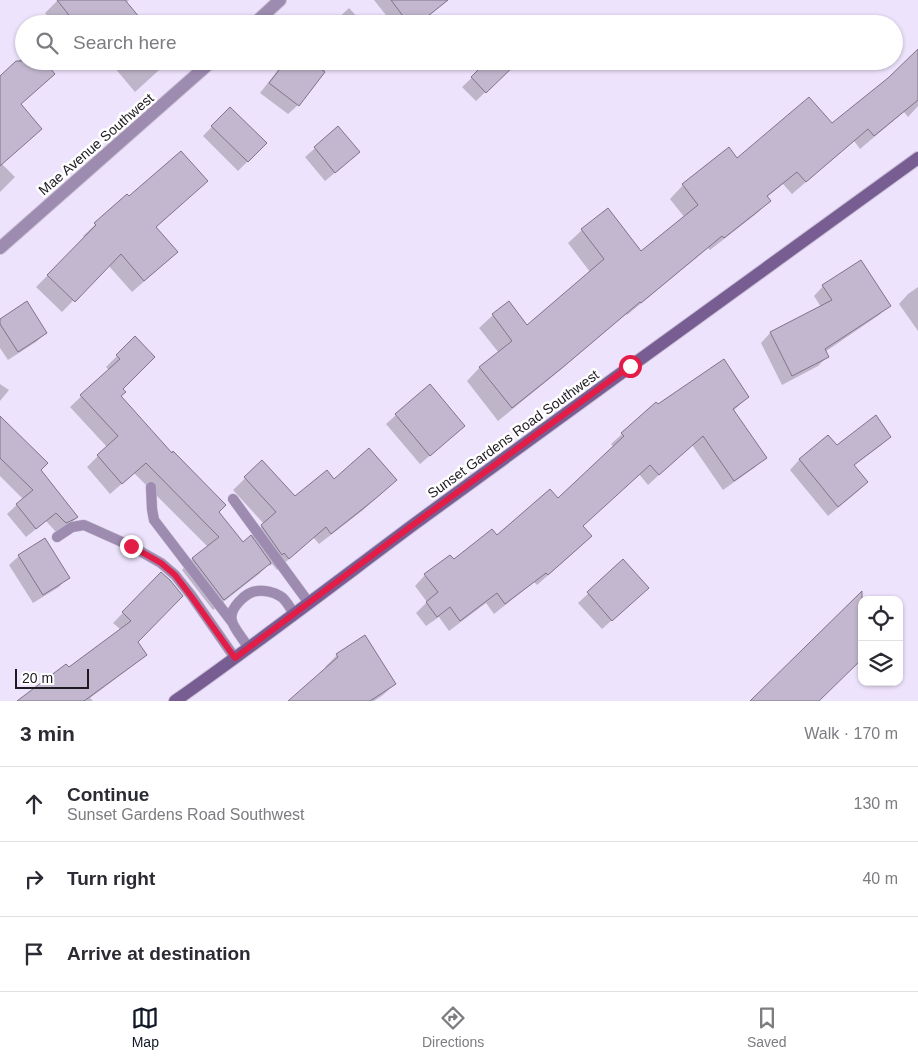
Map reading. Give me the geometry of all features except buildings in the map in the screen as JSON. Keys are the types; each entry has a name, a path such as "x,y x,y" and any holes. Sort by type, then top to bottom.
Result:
{"street":[{"path":"264,15 280,0"},
{"name":"Mae Avenue Southwest","path":"0,248 202,70"},
{"name":"Sunset Gardens Road Southwest","path":"175,701 614,378 918,158"}],"lane":[{"path":"152,487 154,520 232,622 249,648"},
{"path":"233,499 309,603"},
{"path":"57,537 72,527 84,525 131,546 161,563 175,575 235,658"},
{"path":"232,622 232,613 236,606 244,597 256,591 268,591 282,596 294,614"}],"route":[{"path":"131,546 161,563 175,575 235,658 630,366"}]}
